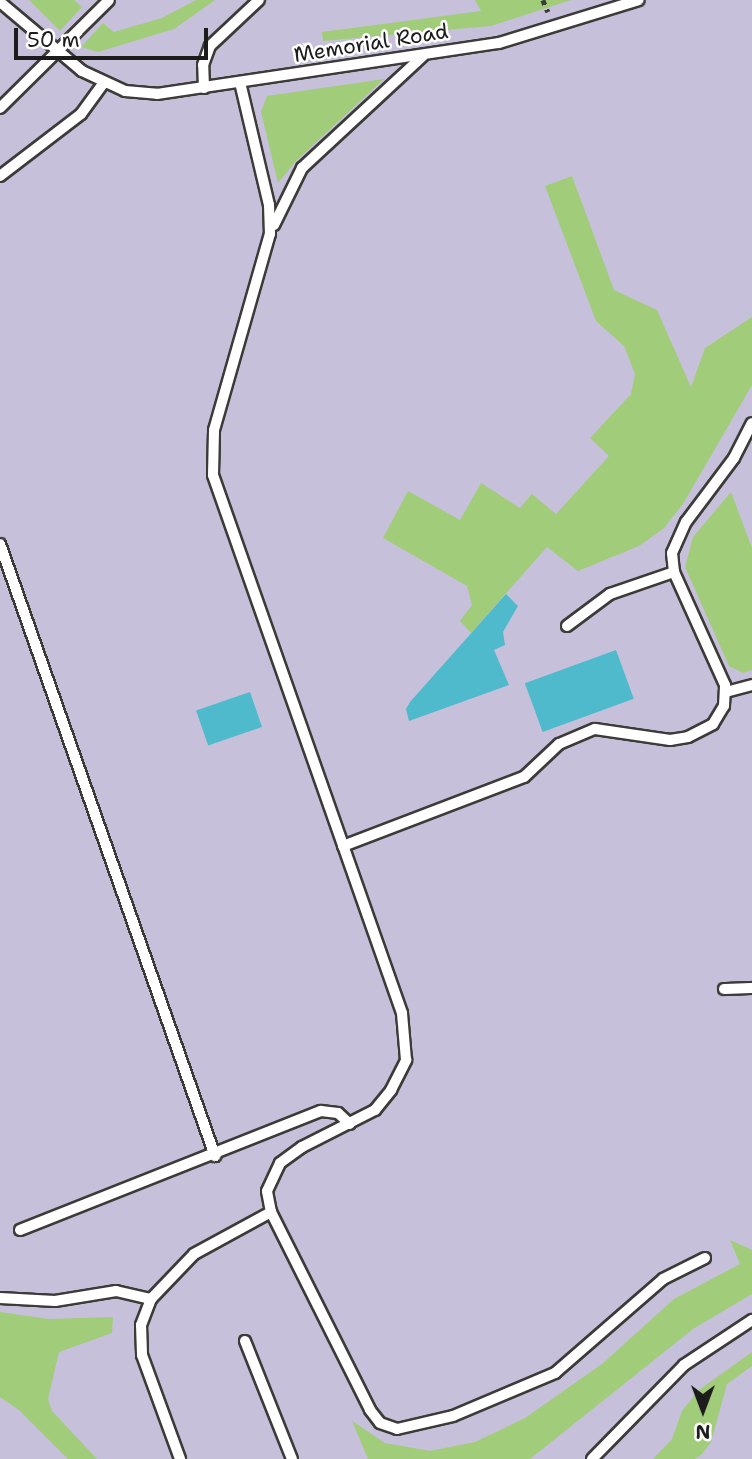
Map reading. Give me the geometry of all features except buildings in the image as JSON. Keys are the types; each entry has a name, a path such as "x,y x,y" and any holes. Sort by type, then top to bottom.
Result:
{"lane":[{"path":"0,107 109,0"},
{"path":"204,88 203,65 210,46 259,0"},
{"name":"Memorial Road","path":"0,2 56,52 104,82 144,94 204,88 533,35 625,2 639,0"},
{"path":"425,54 302,168 284,196 214,430 213,475 402,1013 407,1050 391,1090 375,1110 280,1163 267,1191 271,1212 370,1410 380,1423 397,1429 463,1412 555,1373 663,1279 705,1258"},
{"path":"0,176 81,114 104,82"},
{"path":"240,82 269,205 268,244"},
{"path":"343,846 524,777 559,744 587,731 609,729 660,740 688,737 718,718 726,692 674,572 672,553 678,537 734,458 752,423"},
{"path":"0,544 215,1156"},
{"path":"567,626 610,594 674,572"},
{"path":"726,692 752,685"},
{"path":"724,989 752,988"},
{"path":"20,1230 215,1156 321,1111 338,1112 349,1124"},
{"path":"180,1459 142,1355 141,1325 152,1299 194,1254 271,1212"},
{"path":"0,1298 55,1301 116,1291 152,1299"},
{"path":"592,1459 684,1365 752,1320"},
{"path":"245,1341 292,1459"}],"shaded area":[{"path":"0,0 752,0 752,1459 0,1459"}],"green space":[{"path":"29,0 74,0 82,7 60,31"},
{"path":"196,0 215,0 174,29 98,52 81,47 103,23 114,32 162,18"},
{"path":"475,0 571,0 491,26 323,41 322,32 481,11"},
{"path":"384,79 296,161 278,183 261,112 267,96"},
{"path":"572,176 614,290 657,310 691,387 705,348 752,317 752,385 683,504 664,528 639,546 578,571 547,547 471,633 460,621 472,605 467,586 383,538 408,491 460,520 481,483 520,508 532,494 556,514 609,456 590,438 631,394 635,374 624,346 596,321 545,186"},
{"path":"731,492 752,548 752,670 743,673 729,666 685,567 693,537"},
{"path":"730,1240 752,1250 752,1294 693,1329 530,1459 368,1459 352,1421 385,1443 430,1451 475,1442 525,1418 602,1364 674,1299 740,1264"},
{"path":"0,1312 49,1319 113,1317 112,1333 59,1352 48,1399 52,1411 97,1459 68,1459 19,1410 0,1397"},
{"path":"752,1352 752,1366 727,1384 711,1442 702,1454 695,1459 653,1459 672,1439 682,1411 699,1390"}],"water":[{"path":"506,594 518,606 503,632 505,645 494,650 509,685 409,721 406,709 410,702"},
{"path":"616,650 634,699 543,732 525,683"},
{"path":"250,692 262,727 208,746 196,711"}]}
